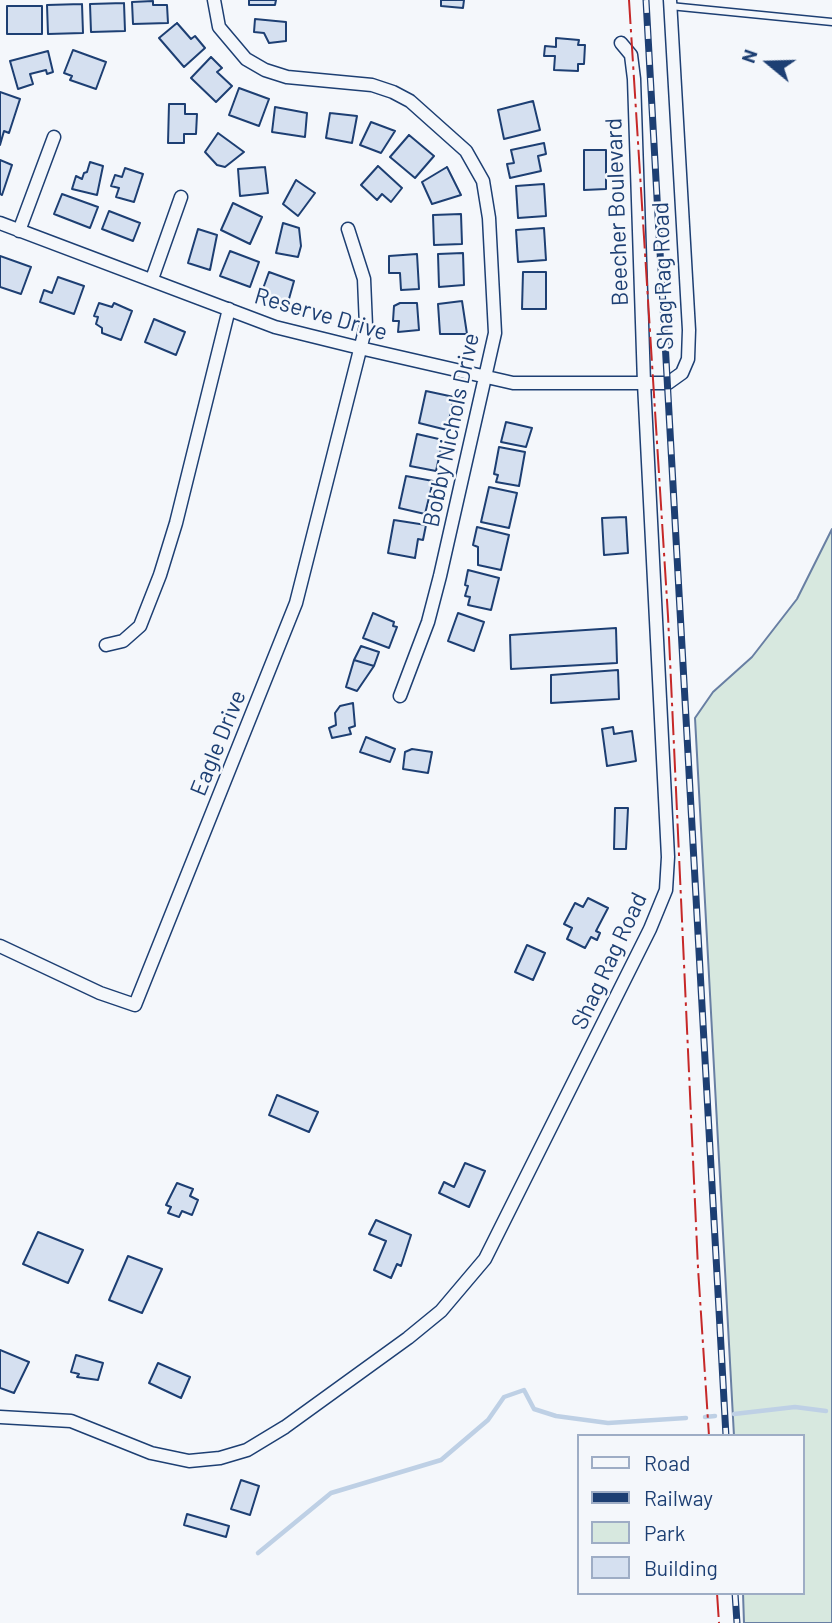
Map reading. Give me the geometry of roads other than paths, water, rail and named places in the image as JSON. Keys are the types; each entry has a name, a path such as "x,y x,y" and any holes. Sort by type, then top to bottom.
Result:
{"street":[{"name":"Bobby Nichols Drive","path":"214,0 219,27 246,58 265,70 287,77 372,85 393,92 410,102 466,151 483,181 489,218 495,333 428,622 400,696"},
{"name":"Shag Rag Road","path":"0,1417 71,1421 151,1452 190,1461 220,1458 247,1450 285,1427 408,1338 441,1311 485,1259 650,929 666,890 667,797 644,383 667,383 681,373 688,359 670,3"},
{"name":"Beecher Boulevard","path":"621,43 631,55 634,79 644,383"},
{"path":"19,231 54,137"},
{"path":"152,279 181,197"},
{"name":"Reserve Drive","path":"0,223 275,327 513,383 644,383"},
{"path":"348,229 364,279 366,326 360,348"},
{"path":"106,645 123,641 140,626 160,575 176,523 229,309"},
{"name":"Eagle Drive","path":"0,946 100,993 135,1005 296,603 360,348"}],"lane":[{"path":"670,3 832,23"}],"waterway":[{"path":"258,1553 331,1493 441,1460 488,1420 504,1397 524,1390 534,1409 556,1416 608,1423 686,1418"},
{"path":"734,1414 795,1407 826,1411"},
{"path":"705,1417 715,1416"}],"railway":[{"path":"646,0 726,1434"},
{"path":"735,1595 737,1623"}]}
